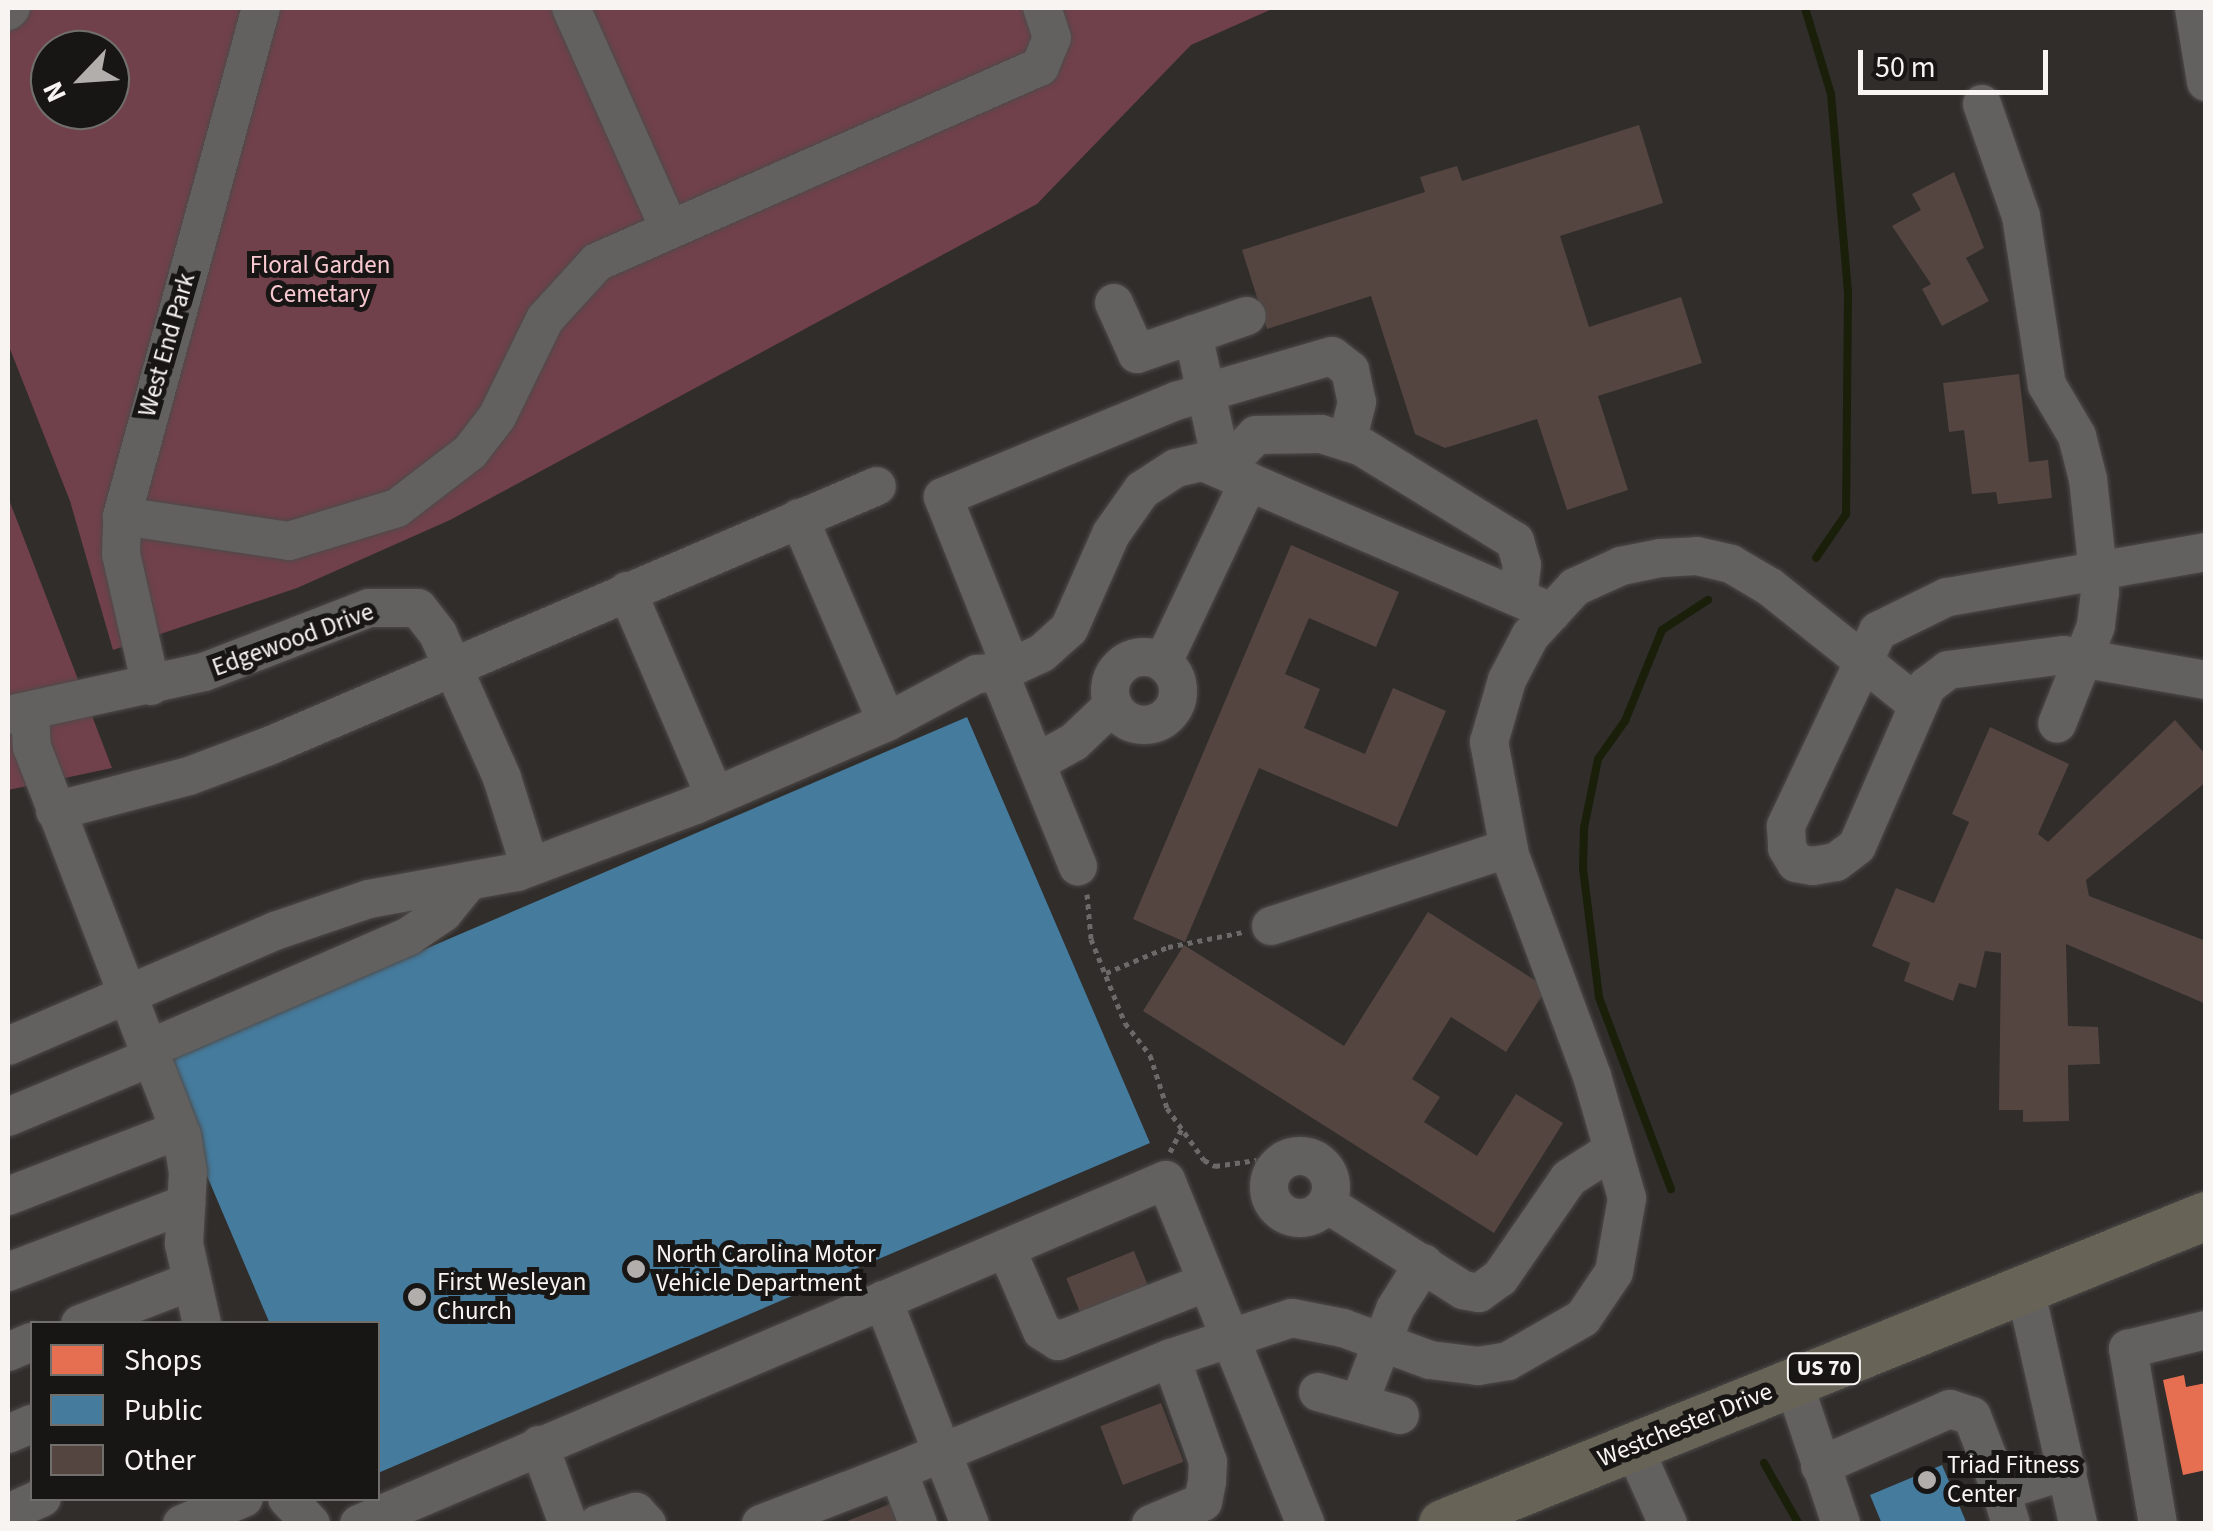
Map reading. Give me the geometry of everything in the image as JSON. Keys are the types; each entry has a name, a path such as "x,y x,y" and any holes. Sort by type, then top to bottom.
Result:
{"main road":[{"name":"Westchester Drive","path":"1443,1524 2206,1216"}],"street":[{"name":"West End Park","path":"152,686 121,554 122,516 261,8"},
{"path":"570,8 668,228"},
{"path":"122,516 289,541 397,508 470,452 569,288 598,262 1040,67 1052,38 1042,8"},
{"path":"2194,8 2206,82"},
{"path":"1982,104 2021,216 2047,385 2076,436 2088,480 2096,626 2057,724"},
{"path":"1114,303 1137,354 1247,316"},
{"path":"1193,334 1236,476"},
{"path":"1078,868 1036,763 943,496 1208,391 1343,358 1357,402 1346,442"},
{"path":"1163,662 1256,434 1321,434 1346,442 1515,541 1522,565 1518,596"},
{"path":"8,1046 125,995 369,899 530,867 715,796 887,722 977,674 1005,670 1042,653 1069,629 1111,534 1142,490 1176,468 1203,462 1552,612"},
{"path":"56,811 189,776 877,486"},
{"path":"799,518 887,722"},
{"path":"2206,552 1948,597 1878,630 1786,826 1786,848 1796,862 1836,862 1857,846 1927,686 1948,670 2038,655 2085,658 2206,680"},
{"path":"761,1524 1170,1358 1292,1318 1344,1328 1380,1344 1478,1366 1522,1355 1583,1318 1614,1272 1624,1234 1627,1198 1509,848 1489,742 1507,680 1530,636 1575,587 1621,566 1697,556 1731,564 1770,587 1918,705"},
{"path":"627,590 715,796"},
{"name":"Edgewood Drive","path":"19,714 204,672 395,604 418,608 452,666 502,778 530,867"},
{"path":"1142,656 1163,662 1177,680 1171,712 1140,725 1113,705 1110,684 1122,664 1142,656"},
{"path":"1036,763 1074,742 1113,705"},
{"path":"19,714 179,1130 188,1172 186,1204 192,1281 201,1321"},
{"path":"1271,926 1509,848"},
{"path":"8,1117 408,936 443,913 469,881"},
{"path":"8,1196 179,1130"},
{"path":"1274,1168 1268,1188 1283,1214 1302,1219 1327,1204 1463,1290 1488,1289 1569,1178 1613,1150"},
{"path":"359,1524 1166,1180 1306,1524"},
{"path":"8,1272 186,1204"},
{"path":"1006,1248 1042,1332 1058,1340 1207,1282"},
{"path":"1359,1403 1380,1344 1424,1264"},
{"path":"88,1321 192,1281"},
{"path":"2025,1288 2078,1524"},
{"path":"883,1300 970,1524"},
{"path":"2158,1524 2128,1349 2206,1330"},
{"path":"1152,1524 1203,1502 1207,1482 1208,1462 1170,1358"},
{"path":"1793,1381 1841,1524"},
{"path":"1318,1392 1400,1415"},
{"path":"1820,1466 1950,1409 1972,1416 2006,1507 2068,1470"},
{"path":"539,1446 568,1524"},
{"path":"1633,1446 1668,1524"},
{"path":"898,1471 918,1524"},
{"path":"8,1512 35,1501"},
{"path":"182,1524 237,1501"},
{"path":"290,1501 311,1524"},
{"path":"598,1524 642,1518"}],"path":[{"path":"1078,868 1090,940 1125,1023 1150,1055 1167,1108 1204,1160 1215,1166 1257,1160 1274,1168"},
{"path":"1104,973 1168,948 1271,926"}],"green space":[{"name":"Floral Garden Cemetary","path":"8,8 1274,8 1191,45 1037,204 450,520 297,588 113,650 70,501 8,344"},
{"path":"8,497 112,768 8,790"}],"building: Shops":[{"path":"2184,1375 2186,1387 2206,1383 2206,1470 2183,1475 2163,1380"}],"building: Public":[{"path":"967,717 1150,1143 380,1472 380,1321 269,1321 159,1063"},
{"name":"Triad Fitness Center","path":"1942,1465 1967,1524 1882,1524 1870,1495"}],"building: Other":[{"path":"1639,125 1663,203 1560,236 1589,327 1681,297 1702,363 1598,396 1628,490 1567,510 1537,419 1445,448 1415,434 1371,296 1267,329 1242,250 1425,192 1420,177 1457,166 1462,181"},
{"path":"1954,172 1984,248 1966,258 1989,301 1942,326 1922,289 1931,284 1892,226 1921,210 1912,194"},
{"path":"2019,374 2029,462 2048,460 2052,498 1998,504 1996,492 1972,494 1964,430 1949,432 1943,383"},
{"path":"1291,545 1399,592 1376,647 1309,618 1285,674 1320,689 1304,728 1365,754 1393,688 1446,711 1397,827 1259,768 1185,942 1133,919"},
{"path":"2175,720 2206,755 2206,782 2086,880 2089,896 2206,941 2206,1004 2066,944 2068,1026 2098,1027 2100,1064 2068,1065 2069,1121 2023,1122 2023,1110 1999,1110 2001,953 1985,951 1976,988 1959,983 1953,1001 1904,981 1910,963 1872,946 1896,888 1934,903 1969,822 1952,814 1990,727 2069,764 2038,834 2048,842"},
{"path":"1428,912 1547,988 1506,1052 1451,1017 1412,1079 1440,1097 1424,1122 1477,1156 1516,1094 1563,1123 1494,1233 1143,1011 1184,945 1344,1046"},
{"path":"1134,1251 1152,1296 1084,1323 1066,1278"},
{"path":"1161,1403 1184,1462 1123,1485 1100,1426"},
{"path":"890,1504 897,1524 842,1524 842,1523"}],"waterway":[{"path":"1805,8 1831,94 1848,291 1846,514 1816,558"},
{"path":"1671,1189 1599,997 1583,869 1584,828 1598,759 1625,721 1662,630 1708,600"},
{"path":"1764,1463 1799,1524"}],"place":[{"name":"North Carolina Motor Vehicle Department","path":"636,1269"},
{"name":"First Wesleyan Church","path":"417,1297"},
{"name":"Triad Fitness Center","path":"1927,1480"}]}
